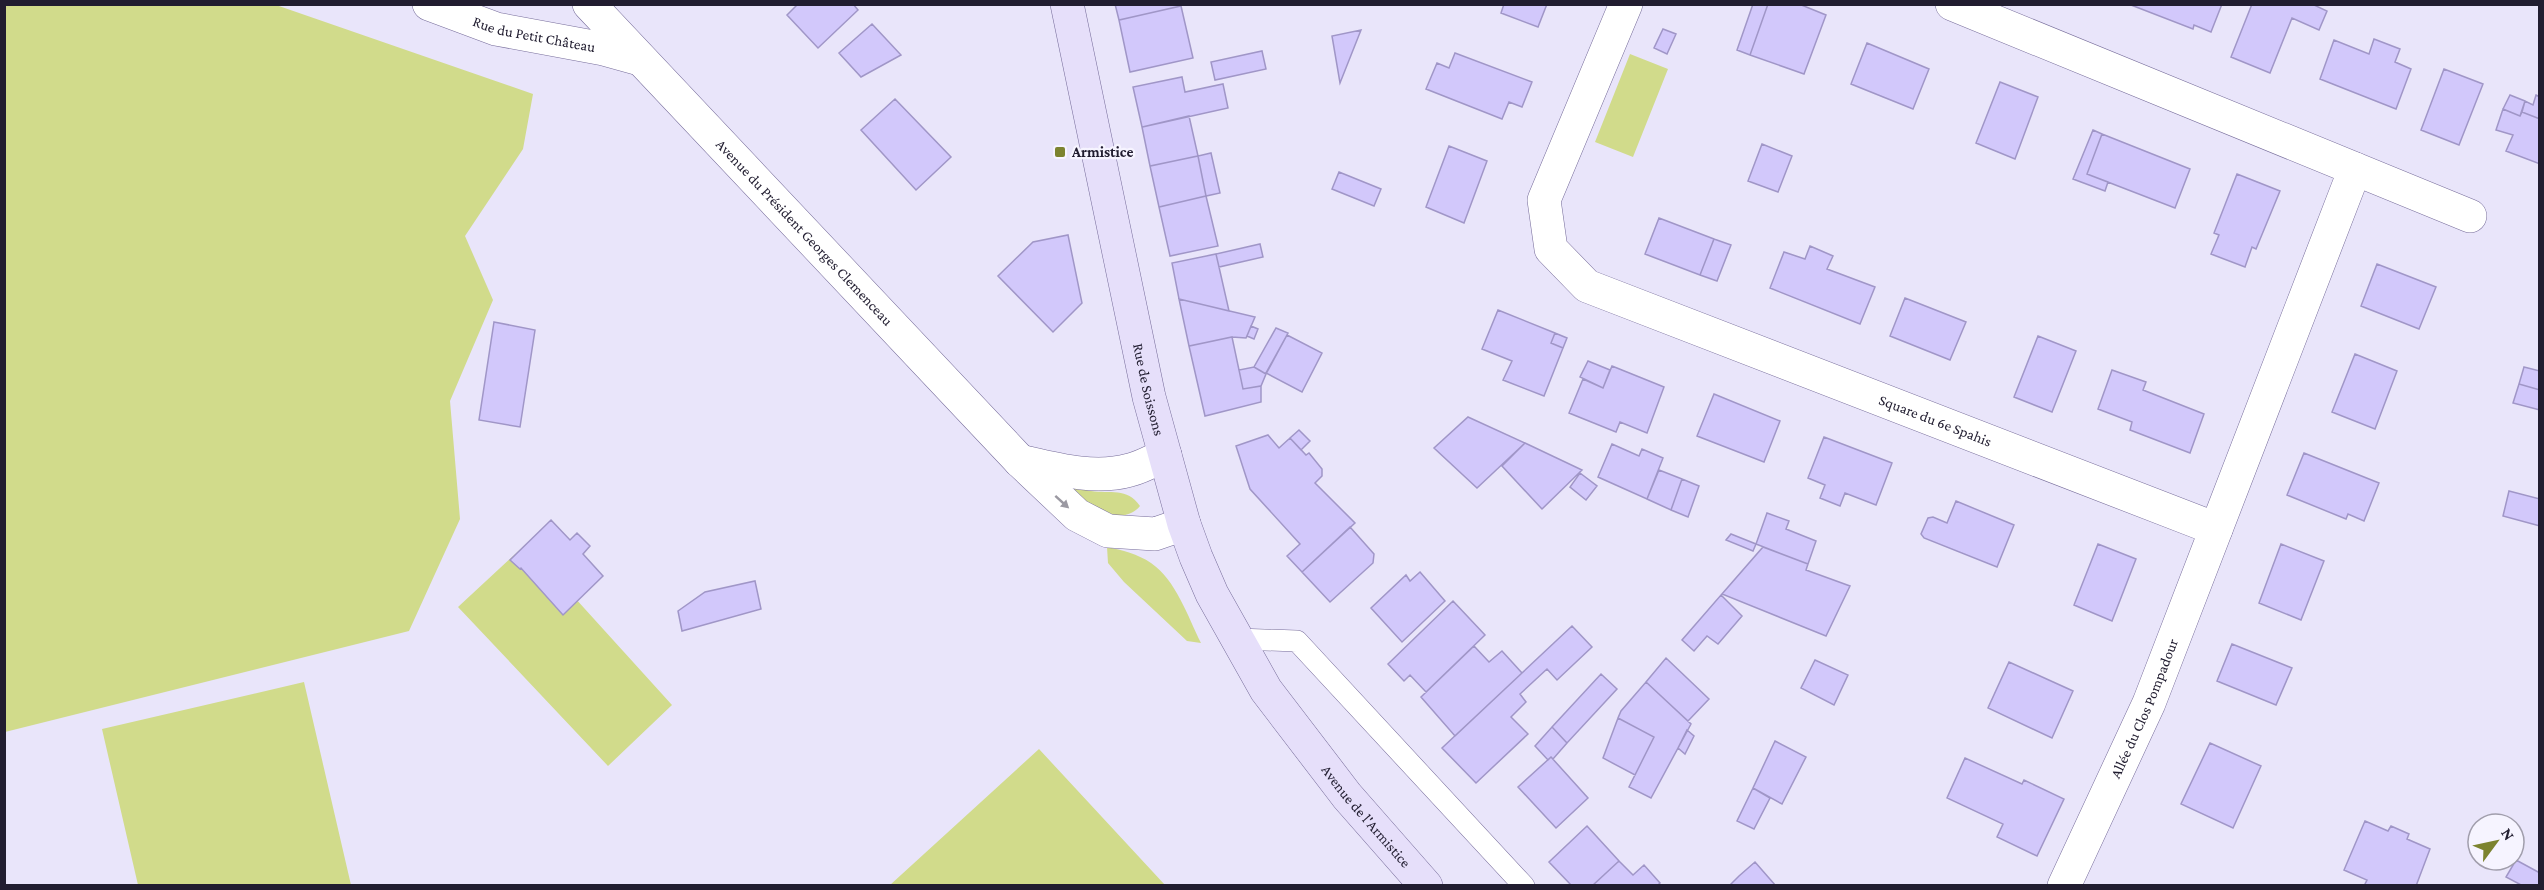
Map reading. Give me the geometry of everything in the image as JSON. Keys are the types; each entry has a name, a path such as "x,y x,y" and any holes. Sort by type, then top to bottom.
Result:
{"main road":[{"name":"Rue de Soissons","path":"1067,4 1149,397 1184,524 1212,594 1237,639 1266,690 1308,745"},
{"name":"Avenue de l'Armistice","path":"1308,745 1413,881"}],"street":[{"name":"Rue du Petit Château","path":"429,4 496,29 604,49 640,59"},
{"name":"Avenue du Président Georges Clemenceau","path":"589,4 1020,461 1077,515 1108,531 1155,534 1184,524"},
{"name":"Square du 6e Spahis","path":"1626,4 1544,200 1551,249 1587,286 2216,529"},
{"path":"1952,4 2470,216"},
{"path":"2216,529 2355,169"},
{"path":"1020,461 1095,474 1130,470 1165,455"},
{"name":"Allée du Clos Pompadour","path":"2064,885 2149,703 2216,529"}],"lane":[{"path":"1237,639 1297,641 1524,885"}],"green space":[{"path":"4,5 276,5 533,94 523,149 465,236 493,300 450,401 460,519 409,631 5,732"},
{"path":"1630,54 1668,69 1633,157 1595,142"},
{"path":"1053,480 1091,491 1118,492 1130,496 1140,506 1131,513 1120,515 1108,513 1084,501"},
{"path":"526,544 672,705 608,766 458,607"},
{"path":"1107,547 1141,557 1160,570 1181,600 1201,643 1187,641 1124,582 1108,563"},
{"path":"304,682 351,885 138,885 102,729"},
{"path":"1039,749 1165,885 890,885"}],"building":[{"path":"798,4 853,4 858,10 818,48 787,15"},
{"path":"1115,4 1181,4 1181,6 1119,20"},
{"path":"1504,4 1547,4 1538,27 1501,13"},
{"path":"1753,4 1768,4 1750,55 1737,50"},
{"path":"1768,4 1799,4 1826,15 1804,74 1750,55"},
{"path":"2222,4 2211,32 2194,25 2193,29 2131,5"},
{"path":"2252,4 2312,4 2327,11 2319,30 2292,18 2270,73 2231,57"},
{"path":"1181,6 1193,58 1130,72 1119,20"},
{"path":"872,24 901,55 861,77 839,53"},
{"path":"1663,29 1676,34 1667,54 1654,48"},
{"path":"1361,30 1340,83 1332,36"},
{"path":"2374,39 2400,49 2395,62 2411,69 2396,109 2320,79 2334,40 2369,54"},
{"path":"1867,43 1929,69 1913,109 1851,84"},
{"path":"1262,51 1266,69 1215,80 1211,62"},
{"path":"1455,53 1532,82 1522,107 1509,102 1502,119 1426,89 1437,63 1449,68"},
{"path":"2444,69 2483,84 2459,145 2421,130"},
{"path":"1182,77 1185,92 1223,84 1228,108 1142,127 1133,87"},
{"path":"2000,82 2038,97 2015,159 1976,143"},
{"path":"2510,95 2525,101 2520,116 2503,109"},
{"path":"2536,95 2540,97 2540,119 2522,112 2525,101 2533,105"},
{"path":"895,99 951,157 916,190 861,130"},
{"path":"2503,109 2520,116 2522,112 2540,119 2540,164 2506,151 2513,135 2496,130"},
{"path":"1189,116 1198,156 1150,166 1142,127"},
{"path":"2093,130 2102,134 2087,174 2108,182 2105,191 2073,179"},
{"path":"2102,134 2190,169 2175,208 2087,174"},
{"path":"1762,144 1792,156 1778,192 1748,181"},
{"path":"1449,146 1487,161 1464,223 1426,207"},
{"path":"1211,153 1220,193 1206,196 1198,156"},
{"path":"1198,156 1206,196 1159,207 1150,166"},
{"path":"1339,172 1381,189 1374,206 1332,189"},
{"path":"2237,174 2280,191 2256,249 2252,247 2245,267 2211,254 2219,235 2214,233"},
{"path":"1206,196 1218,246 1170,256 1159,207"},
{"path":"1659,218 1714,239 1700,275 1645,254"},
{"path":"1068,235 1082,303 1053,332 998,276 1033,242"},
{"path":"1714,239 1731,245 1717,281 1700,275"},
{"path":"1260,244 1263,257 1219,267 1216,254"},
{"path":"1810,246 1833,256 1827,269 1875,287 1860,324 1770,288 1784,252 1805,259"},
{"path":"1216,254 1229,311 1179,299 1172,263"},
{"path":"2377,264 2436,287 2419,329 2361,306"},
{"path":"1905,298 1966,322 1950,360 1890,336"},
{"path":"1179,299 1255,317 1246,338 1232,337 1189,346"},
{"path":"1498,310 1555,333 1551,343 1563,348 1544,396 1503,380 1512,361 1482,349"},
{"path":"494,322 535,330 520,427 479,420"},
{"path":"1251,326 1258,329 1254,339 1247,336"},
{"path":"1276,328 1288,333 1266,374 1254,367"},
{"path":"1555,333 1567,338 1563,348 1551,343"},
{"path":"1287,335 1322,353 1302,392 1266,373"},
{"path":"2038,336 2076,351 2052,412 2014,397"},
{"path":"1232,337 1243,389 1261,386 1261,402 1205,416 1189,346"},
{"path":"2355,354 2397,371 2375,429 2332,412"},
{"path":"1588,361 1610,370 1603,388 1580,377"},
{"path":"1612,366 1664,387 1647,433 1620,422 1616,432 1569,413 1583,379 1603,388"},
{"path":"1254,367 1266,374 1261,386 1243,389 1239,370"},
{"path":"2524,367 2540,371 2540,390 2519,384"},
{"path":"2112,370 2146,382 2143,390 2204,414 2190,453 2130,430 2132,422 2098,409"},
{"path":"2519,384 2540,390 2540,410 2513,403"},
{"path":"1714,394 1780,421 1764,462 1697,436"},
{"path":"1468,417 1525,443 1477,488 1434,448"},
{"path":"1299,430 1310,441 1301,450 1290,438"},
{"path":"1268,435 1279,448 1290,438 1306,455 1309,453 1322,469 1322,476 1315,483 1355,523 1302,572 1287,556 1300,544 1250,489 1236,446"},
{"path":"1824,437 1892,463 1876,505 1845,493 1840,506 1820,498 1825,485 1808,478"},
{"path":"1525,443 1582,470 1542,509 1502,466"},
{"path":"1612,444 1639,456 1642,449 1663,458 1647,499 1598,477"},
{"path":"2304,453 2379,483 2364,521 2348,514 2346,519 2287,495"},
{"path":"1659,470 1682,479 1671,510 1647,499"},
{"path":"1580,473 1597,486 1586,500 1570,487"},
{"path":"1682,479 1699,486 1688,517 1671,510"},
{"path":"2509,491 2540,499 2540,526 2503,516"},
{"path":"1956,501 2014,525 1997,567 1924,538 1921,534 1928,518 1933,517 1947,523"},
{"path":"1767,513 1789,521 1786,529 1816,541 1808,564 1756,544"},
{"path":"551,520 570,540 577,533 590,546 583,554 603,576 563,615 521,568 510,560"},
{"path":"1350,527 1374,554 1373,563 1330,602 1302,572"},
{"path":"1731,534 1756,544 1753,551 1726,540"},
{"path":"2098,544 2136,559 2112,621 2074,605"},
{"path":"2281,544 2324,561 2301,620 2259,603"},
{"path":"1763,547 1808,564 1806,570 1850,586 1826,636 1722,594"},
{"path":"1420,572 1445,601 1402,642 1371,608 1406,575 1410,581"},
{"path":"755,581 761,609 682,631 678,611 705,592"},
{"path":"1721,595 1742,616 1718,644 1707,636 1694,651 1682,640"},
{"path":"1453,601 1485,635 1426,692 1410,675 1404,681 1388,664"},
{"path":"1572,626 1592,647 1557,680 1547,669 1520,694 1526,702 1511,717 1528,734 1476,783 1442,748"},
{"path":"2232,644 2292,668 2276,705 2217,681"},
{"path":"1474,646 1489,662 1502,651 1522,673 1455,736 1421,697"},
{"path":"1666,658 1709,699 1688,721 1646,682"},
{"path":"1815,660 1848,675 1834,705 1801,688"},
{"path":"2009,662 2073,691 2052,738 1988,708"},
{"path":"1601,674 1617,689 1567,743 1552,727"},
{"path":"1646,682 1691,724 1651,798 1629,787 1654,737 1618,718 1621,711"},
{"path":"1618,718 1654,737 1635,775 1603,758"},
{"path":"1552,727 1567,743 1553,759 1551,757 1548,760 1535,746"},
{"path":"1687,730 1694,736 1685,754 1678,748"},
{"path":"1775,741 1806,757 1782,804 1753,788"},
{"path":"2210,743 2261,766 2233,828 2181,804"},
{"path":"1551,757 1588,798 1556,828 1518,787"},
{"path":"1965,758 2022,784 2024,780 2064,799 2037,856 1997,837 2003,824 1947,798"},
{"path":"1753,788 1770,798 1754,829 1737,821"},
{"path":"2365,821 2388,831 2391,826 2409,834 2407,839 2430,849 2416,886 2364,886 2367,880 2344,870"},
{"path":"1587,826 1619,861 1592,886 1572,886 1549,862"},
{"path":"1619,861 1633,875 1644,865 1660,883 1657,886 1592,886"},
{"path":"1755,862 1776,886 1729,886 1739,876"},
{"path":"2526,865 2540,873 2540,886 2523,886 2506,877 2509,872 2526,872"}],"place":[{"name":"Armistice","path":"1060,152"}]}
